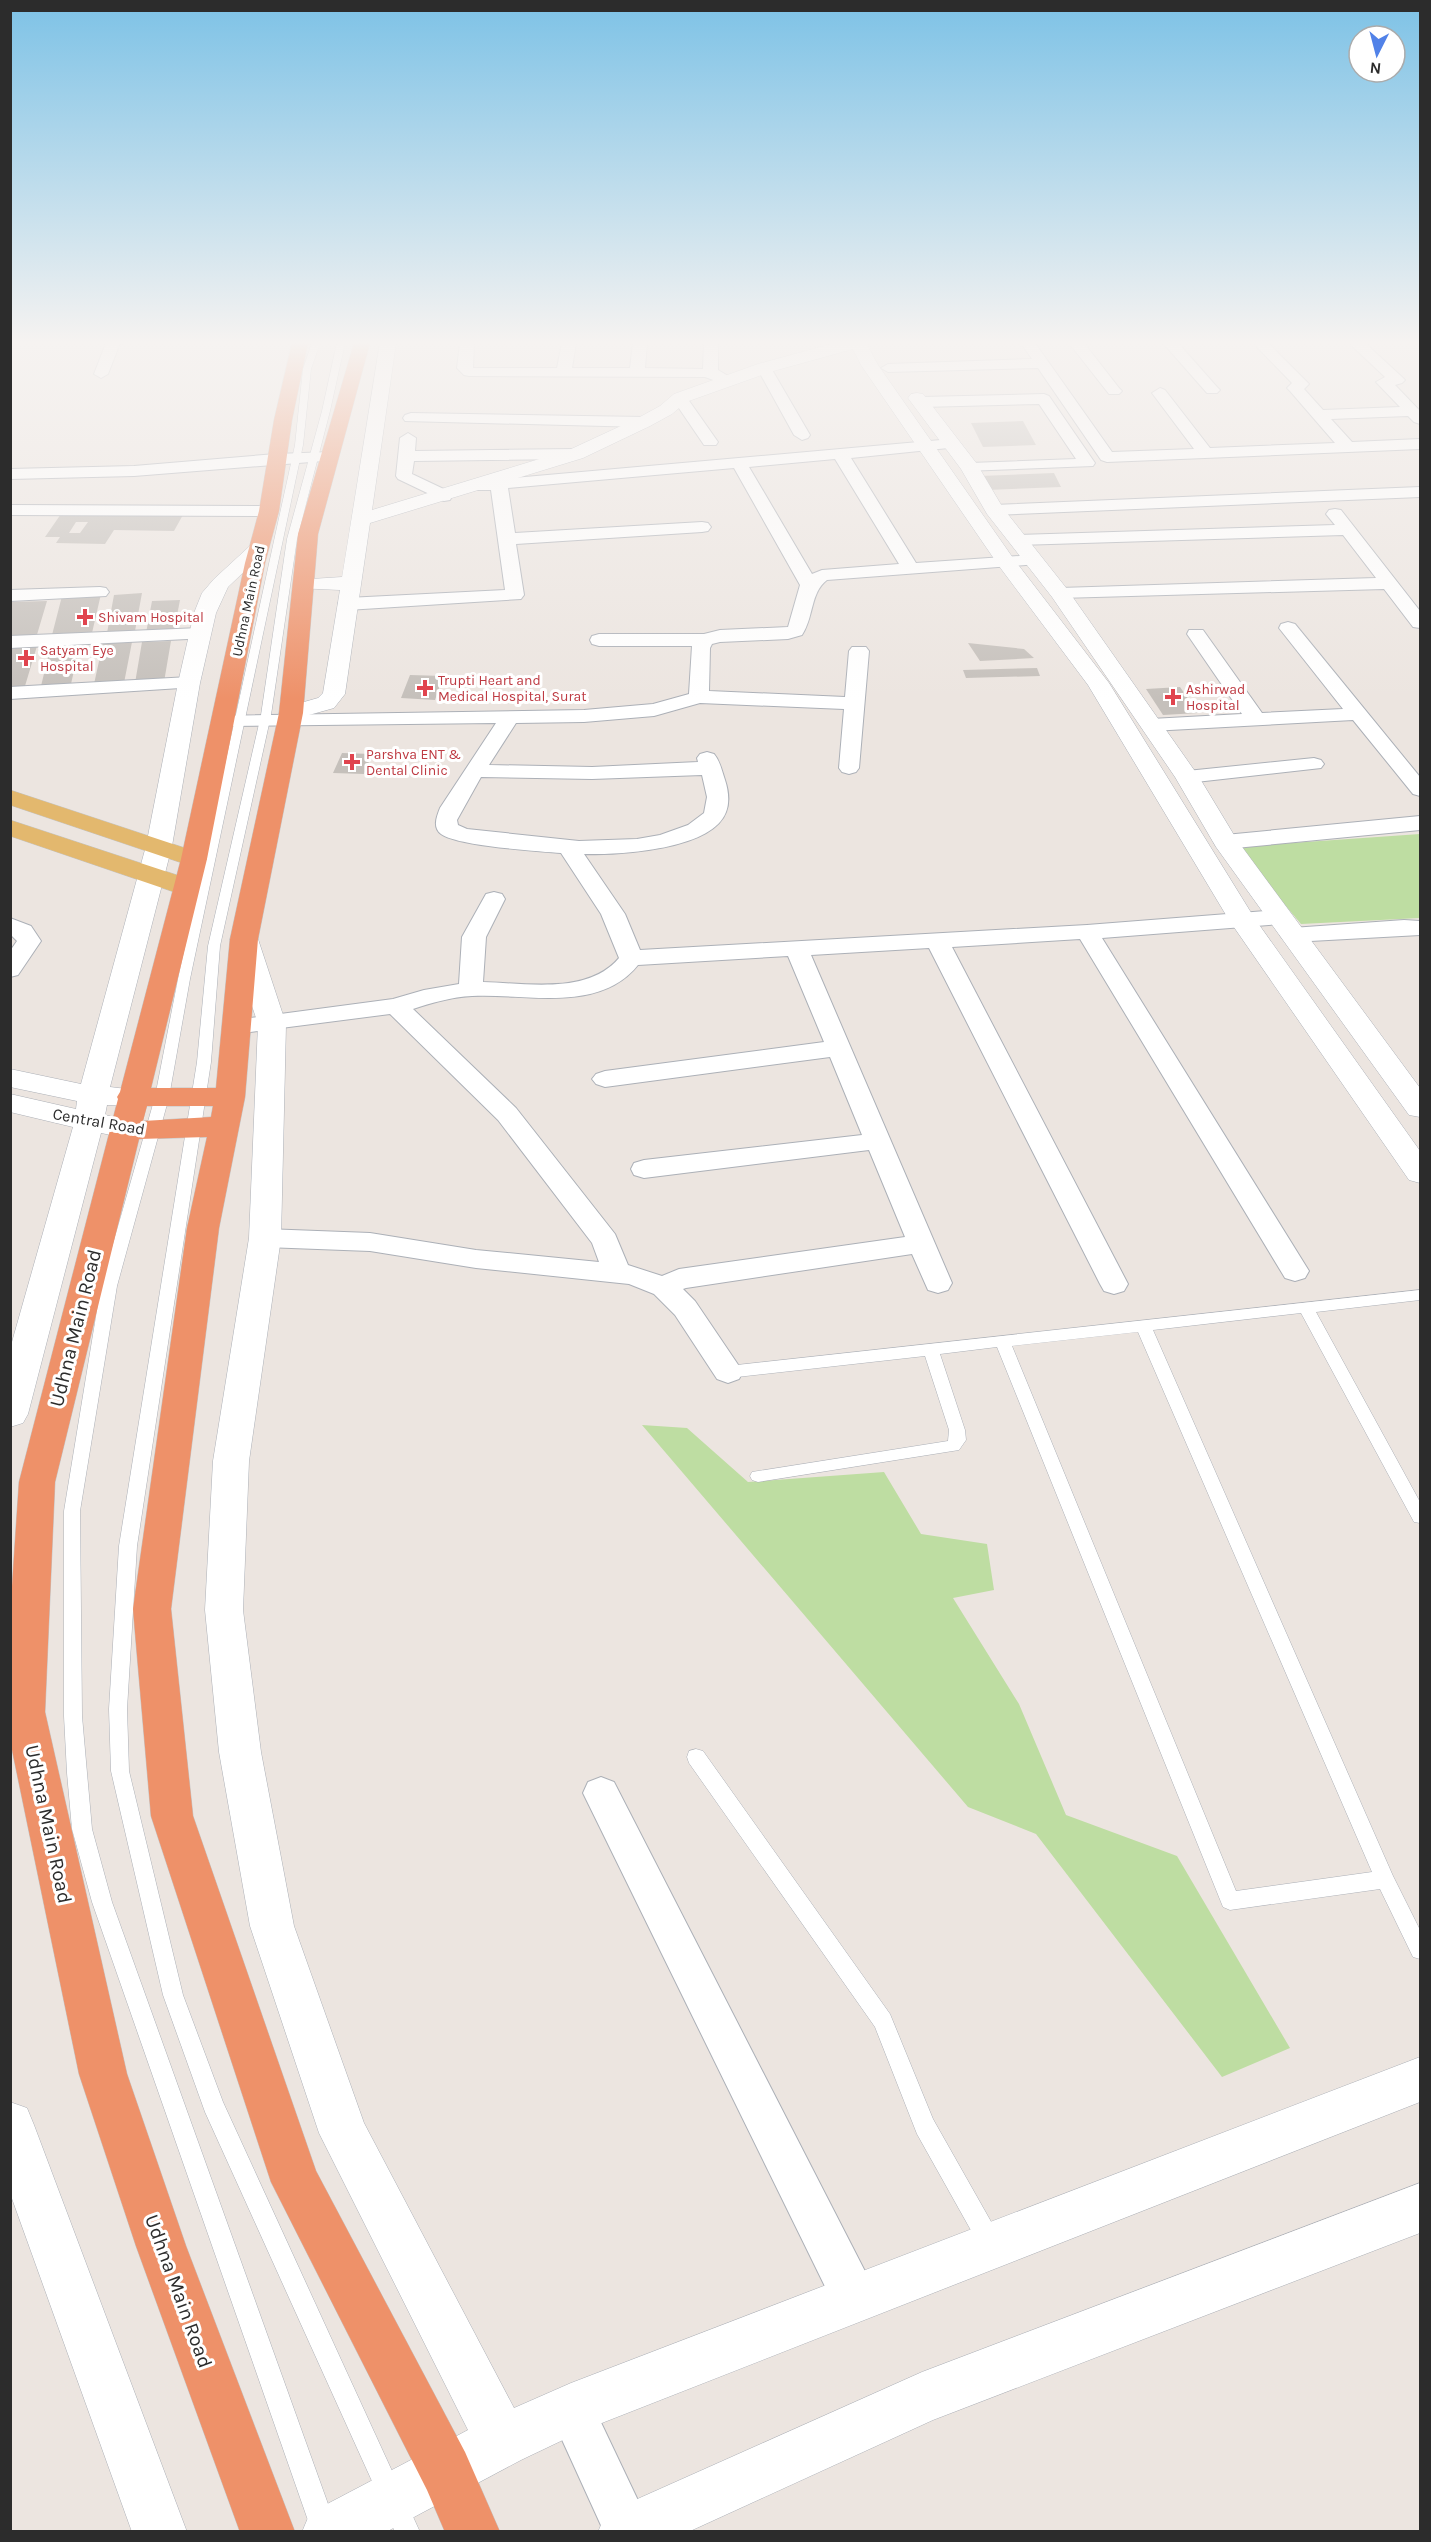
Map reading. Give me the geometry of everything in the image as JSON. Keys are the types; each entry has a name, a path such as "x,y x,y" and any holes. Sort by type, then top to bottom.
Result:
{"highway":[{"name":"Udhna Main Road","path":"268,2532 161,2246 103,2074 18,1713 37,1482 118,1115 186,887 231,720 259,548 276,479 284,462"},
{"path":"244,939 290,717 308,534 321,462"},
{"path":"253,1026 211,1113 203,1228 152,1609 172,1816 295,2182 446,2471 473,2532"},
{"path":"118,1115 162,1097 211,1113"},
{"name":"Central Road","path":"118,1115 211,1113"}],"main road":[{"path":"10,797 194,859"},
{"path":"10,827 186,887"}],"street":[{"path":"10,474 135,471 244,462"},
{"path":"290,717 326,703 334,694 370,462"},
{"path":"405,462 404,476 444,496"},
{"path":"362,519 552,462"},
{"path":"500,491 766,462"},
{"path":"845,462 910,568"},
{"path":"937,462 1006,562 1098,683 1242,920 1420,1173"},
{"path":"965,462 994,510 1060,593 1187,777 1225,842 1420,1108"},
{"path":"970,468 1086,462"},
{"path":"739,464 809,585"},
{"path":"476,486 500,491 653,487"},
{"path":"303,584 349,594 515,595 500,491"},
{"path":"994,510 1420,493"},
{"path":"1321,496 1420,623"},
{"path":"10,510 269,511"},
{"path":"507,539 702,526"},
{"path":"1018,540 1347,530"},
{"path":"10,1414 118,1115 151,874 159,846 189,683 205,613 213,593 259,548"},
{"path":"599,640 704,639 795,631 809,585 822,575 1033,560"},
{"path":"1060,593 1388,583"},
{"path":"10,596 100,592"},
{"path":"1288,628 1420,790"},
{"path":"10,642 200,634"},
{"path":"1196,634 1257,721"},
{"path":"699,697 700,648 704,639"},
{"path":"849,768 860,651"},
{"path":"10,693 189,683"},
{"path":"231,720 290,717 584,716 654,710 699,697 854,703"},
{"path":"1151,725 1358,714"},
{"path":"475,771 592,773 709,763 718,793 715,813 703,826 670,841 610,849 463,835 448,829 446,820 451,808 510,717"},
{"path":"1187,777 1314,764"},
{"path":"1225,842 1420,823"},
{"path":"567,845 613,914 631,958"},
{"path":"471,989 474,937 494,899"},
{"path":"253,1026 396,1006 424,997 471,989 565,992 596,984 619,973 631,958 798,950 1242,920 1286,926 1420,928"},
{"path":"10,925 23,931 29,942 10,970"},
{"path":"1087,932 1295,1271"},
{"path":"244,939 253,1026 265,1238 231,1461 224,1610 240,1752 272,1926 342,2133 502,2441"},
{"path":"937,941 1114,1284"},
{"path":"798,950 938,1283"},
{"path":"396,1006 507,1114 605,1241 613,1260 614,1273"},
{"path":"605,1078 838,1048"},
{"name":"Central Road","path":"10,1078 118,1115"},
{"name":"Central Road","path":"10,1103 118,1115"},
{"path":"644,1168 878,1141"},
{"path":"265,1238 370,1242 476,1258 633,1275 664,1287 685,1308 728,1372"},
{"path":"664,1287 679,1279 920,1244"},
{"path":"601,1793 855,2299"},
{"path":"327,2532 400,2516 446,2471 502,2441 571,2409 1420,2080"},
{"path":"10,2125 160,2532"},
{"path":"571,2409 627,2531 922,2398 1420,2208"}],"lane":[{"path":"162,1097 231,720 285,462"},
{"path":"320,462 292,539 264,720 214,946 205,1058 211,1113 128,1546 118,1709 120,1771 173,1995 213,2105 400,2516"},
{"path":"118,1115 109,1286 72,1511 73,1716 82,1829 102,1902 327,2532"},
{"path":"728,1372 1420,1295"},
{"path":"1305,1306 1420,1517"},
{"path":"1143,1326 1385,1879 1420,1950"},
{"path":"1002,1341 1230,1901 1385,1879"},
{"path":"758,1476 953,1446 958,1440 957,1430 931,1350"},
{"path":"696,1757 883,2021 925,2127 992,2246"}],"green space":[{"path":"1420,834 1420,918 1301,924 1236,847"},
{"path":"642,1425 687,1428 748,1482 884,1472 921,1534 987,1544 994,1590 953,1598 1019,1704 1066,1815 1177,1856 1290,2048 1222,2077 1036,1834 968,1807"}],"building":[{"path":"1054,473 1061,487 987,490 980,476"},
{"path":"63,511 184,513 174,531 114,530 105,544 56,543 60,537 45,537","holes":["76,522 88,522 80,533 69,533"]},
{"path":"142,593 135,631 107,633 114,595"},
{"path":"101,594 92,633 52,635 62,596"},
{"path":"180,600 174,631 146,633 152,601"},
{"path":"47,601 36,638 10,639 10,602"},
{"path":"171,641 164,682 135,683 142,642"},
{"path":"132,642 124,683 94,684 103,643"},
{"path":"968,643 1024,649 1034,658 980,661"},
{"path":"80,644 71,684 41,686 51,645"},
{"path":"37,646 25,686 10,687 10,647"},
{"path":"1037,668 1040,676 966,678 963,670"},
{"path":"410,675 443,676 435,700 401,698"},
{"path":"1180,687 1198,713 1163,715 1146,689"},
{"path":"342,753 372,754 364,774 333,773"}],"place":[{"name":"Shivam Hospital","path":"85,617"},
{"name":"Satyam Eye Hospital","path":"26,658"},
{"name":"Trupti Heart and Medical Hospital, Surat","path":"425,688"},
{"name":"Ashirwad Hospital","path":"1173,697"},
{"name":"Parshva ENT & Dental Clinic","path":"352,762"}]}
